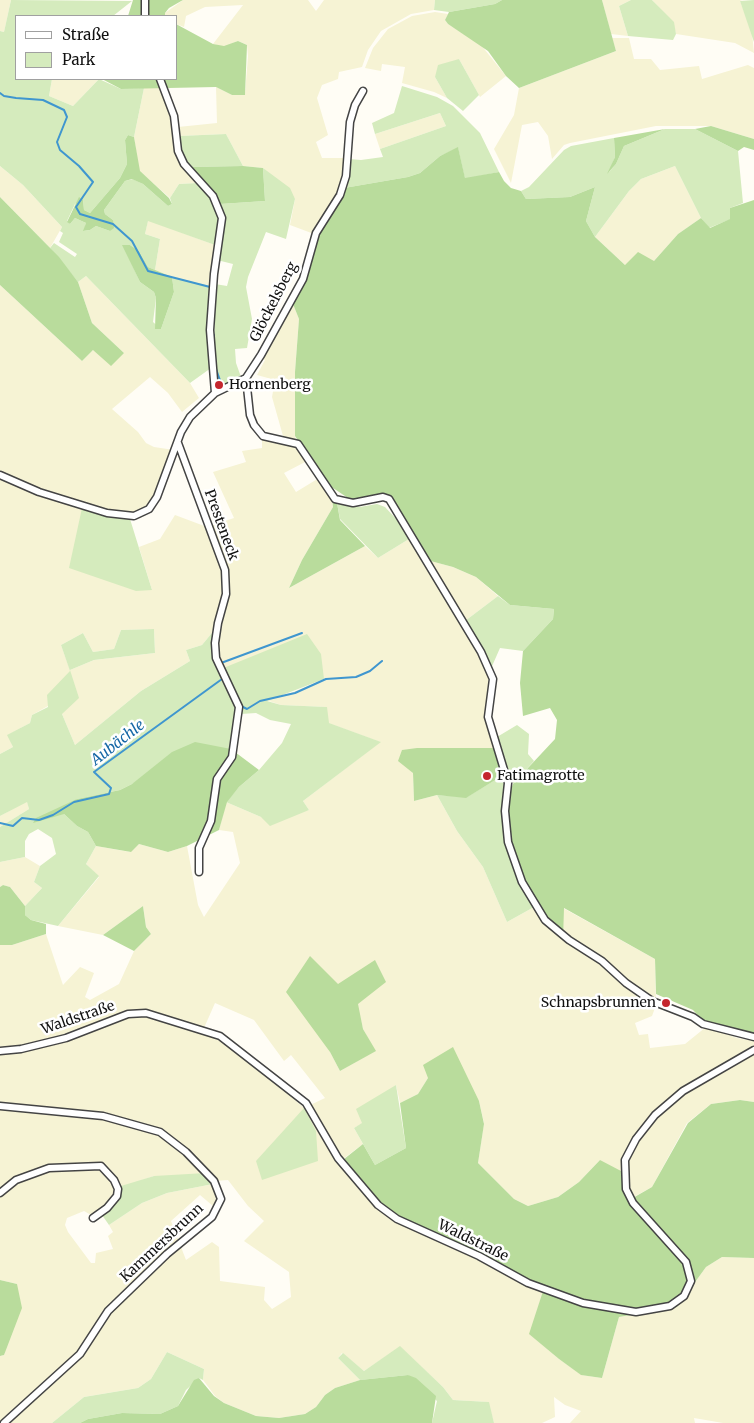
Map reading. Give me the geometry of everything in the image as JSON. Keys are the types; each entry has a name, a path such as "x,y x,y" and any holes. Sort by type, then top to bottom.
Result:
{"street":[{"path":"145,0 145,15"},
{"path":"160,80 174,116 178,151 184,164 213,196 222,218 214,274 210,330 215,392"},
{"name":"Glöckelsberg","path":"246,378 298,287 316,233 340,195 346,176 350,122 355,105 363,91"},
{"path":"0,475 39,492 107,513 134,516 149,509 157,497 190,417 215,392 246,378 250,415 254,425 263,436 298,444 335,499 354,503 383,497 388,499 481,652 493,679 488,717 508,783 505,811 508,842 522,882 545,920 568,940 602,961 626,983 652,1002 693,1017 703,1024 754,1037"},
{"name":"Presteneck","path":"178,443 225,570 226,594 214,643 216,658 239,707 232,757 217,779 211,820 199,848 199,872"},
{"name":"Waldstraße","path":"0,1051 21,1049 66,1038 128,1014 146,1013 220,1036 306,1103 338,1158 378,1205 397,1219 478,1256 528,1283 583,1303 636,1312 670,1306 684,1296 691,1281 686,1262 633,1203 626,1189 625,1160 636,1139 655,1115 683,1091 754,1050"},
{"name":"Kammersbrunn","path":"0,1106 103,1116 160,1132 186,1152 214,1180 221,1199 212,1217 167,1254 108,1311 80,1354 4,1423"},
{"path":"0,1193 16,1180 49,1168 102,1166 114,1180 117,1196 107,1208 93,1218"}],"shaded area":[{"path":"0,0 11,0 4,32 0,31"},
{"path":"183,0 308,0 316,11 324,0 435,0 434,10 411,14 381,31 368,50 362,67 339,72 338,79 322,85 317,98 328,135 316,142 322,158 345,158 338,197 314,234 290,225 295,199 263,168 243,166 226,134 179,136 178,127 217,123 216,87 232,95 245,94 247,45 238,41 224,47 213,44 243,5 205,7 186,16 184,27 178,25 178,15 165,15 165,13"},
{"path":"602,0 631,0 619,6 628,36 611,34"},
{"path":"652,0 742,0 740,1 752,32 754,53 735,43 676,34 673,22"},
{"path":"435,12 448,14 445,20 448,24 481,45 506,76 480,97 459,59 435,77 447,98 434,92 402,83 405,67 382,64 381,71 365,68 373,48 388,29 412,16"},
{"path":"612,38 629,38 634,59 651,59 660,70 699,66 702,79 748,65 754,68 754,139 711,126 656,126 570,143 564,145 552,159 548,136 538,122 522,125 511,183 494,149 514,115 519,88 616,51"},
{"path":"52,80 98,80 73,106 49,96"},
{"path":"144,88 163,88 172,116 177,153 198,183 179,184 170,198 139,171 134,137"},
{"path":"440,113 446,126 380,149 375,134"},
{"path":"0,166 23,185 62,227 50,248 0,197"},
{"path":"675,166 701,218 678,234 654,261 625,265 595,237 629,191 641,179"},
{"path":"148,220 215,245 211,286 172,277 155,270 160,239 145,234"},
{"path":"86,276 190,383 199,398 182,412 168,393 150,377 112,409 138,432 146,443 154,447 174,450 154,497 147,508 130,519 107,517 82,509 152,590 139,547 160,539 175,515 207,527 224,572 226,583 216,628 202,645 186,650 190,661 141,691 75,745 62,714 48,706 32,715 30,723 8,735 13,747 0,754 0,285 82,361 93,350 124,353 92,323 78,282","holes":["154,629 155,653 94,660 70,670 61,645 83,633 93,652 114,649 121,630"]},
{"path":"293,304 299,319 295,372 295,436 299,449 307,461 284,473 296,492 319,478 332,498 333,507 302,560 289,588 365,546 378,558 409,539 423,559 453,567 476,577 498,596 461,624 489,673 485,717 495,748 402,750 413,773 414,801 437,795 457,831 483,867 507,922 534,907 563,939 563,908 655,959 656,1005 652,1016 635,1023 639,1035 648,1034 650,1048 685,1044 706,1027 737,1038 754,1041 754,1102 740,1100 711,1104 687,1123 652,1187 630,1199 600,1160 579,1182 558,1197 528,1206 514,1199 478,1163 484,1123 479,1101 428,1078 418,1094 400,1103 396,1085 363,1123 354,1128 363,1144 339,1162 395,1216 543,1291 530,1334 559,1359 582,1375 602,1378 619,1317 677,1307 706,1267 722,1257 754,1258 754,1423 723,1423 694,1418 695,1423 570,1423 581,1411 565,1405 554,1397 555,1417 542,1423 494,1423 488,1402 453,1400 443,1387 400,1347 364,1371 342,1353 338,1358 360,1380 335,1388 325,1395 316,1407 305,1414 279,1418 256,1416 224,1403 215,1396 203,1380 204,1369 167,1352 151,1379 138,1388 84,1397 52,1423 0,1423 0,1356 4,1355 17,1284 0,1280 0,945 12,945 46,934 63,985 80,967 94,973 85,997 90,1000 119,984 134,951 151,934 146,927 143,906 103,935 58,926 99,877 86,864 96,846 130,852 139,844 168,852 187,846 198,905 204,917 240,863 233,832 219,830 226,802 261,817 309,810 303,801 380,742 328,723 326,707 281,705 266,700 293,692 324,679 221,669 216,645 228,581 210,526 234,518 213,472 246,462 242,451 262,448 262,439 283,436 272,397 275,380 257,375 265,360 261,358","holes":["310,957 357,1004 363,1029 375,1051 340,1071 330,1052","215,1003 254,1020 284,1061 291,1055 325,1098 304,1108 251,1062 222,1042 203,1033 147,1017 128,1017 77,1031 99,1021 133,1011 155,1012 204,1028","154,1176 216,1181 228,1180 248,1206 264,1221 244,1241 289,1272 291,1297 272,1309 264,1300 265,1287 220,1281 219,1247 212,1242 186,1260 171,1221 200,1195 213,1206 216,1200 213,1184 167,1193 142,1203 109,1225 113,1232 108,1236 113,1249 96,1253 95,1263 91,1263 68,1232 65,1225 67,1218 84,1211 91,1215 100,1212 114,1198 116,1189"]},
{"path":"27,801 29,809 0,827 0,816"},
{"path":"25,857 40,866 34,882 42,888 25,906 10,887 3,885 0,887 0,862"}],"green space":[{"path":"11,0 132,1 114,15 15,15 15,80 52,80 49,96 73,106 98,80 121,89 144,88 134,137 128,135 125,140 127,164 120,178 90,213 84,210 83,200 75,204 67,221 70,224 75,218 86,223 84,231 96,226 110,231 113,220 105,214 104,210 125,181 133,179 143,184 168,206 172,204 170,198 179,184 198,183 212,198 220,220 215,245 148,221 145,234 160,239 155,270 148,267 139,251 130,245 123,245 140,282 154,292 156,298 153,322 161,329 174,292 172,277 211,286 211,368 190,383 86,276 78,282 50,248 54,243 75,257 77,254 59,242 63,233 60,231 62,227 23,185 0,166 0,31 4,32"},
{"path":"133,0 183,0 169,8 165,15 128,15"},
{"path":"435,0 502,0 495,4 449,12 434,10"},
{"path":"502,0 602,0 616,51 519,88 506,76 488,51 445,20 449,12 495,4"},
{"path":"631,0 652,0 674,22 676,34 673,40 628,36 619,6"},
{"path":"754,0 754,42 740,1"},
{"path":"178,25 213,44 224,46 238,41 247,45 245,95 232,95 216,87 121,89 104,80 178,80"},
{"path":"459,59 479,95 463,111 447,98 435,77 438,65"},
{"path":"402,86 437,97 453,106 480,133 499,172 465,179 458,148 440,156 420,173 408,177 344,188 349,159 361,160 383,157 380,149 446,126 440,113 375,134 372,123 394,113"},
{"path":"711,126 754,139 754,150 744,147 738,151 695,129"},
{"path":"665,129 695,129 738,151 743,203 730,208 731,219 709,228 701,218 675,166 641,179 629,191 595,237 586,221 595,187 570,197 526,199 521,191 529,187 564,150 571,146 614,138 615,157 609,172 616,164 624,146"},
{"path":"665,129 624,146 616,164 607,174 615,157 614,138"},
{"path":"226,134 243,166 189,167 180,149 179,136"},
{"path":"128,135 134,137 140,171 169,198 172,204 168,206 143,184 132,179 125,181 104,210 105,214 113,220 114,228 110,231 96,226 90,230 83,231 86,223 75,218 70,224 67,222 79,197 83,200 84,210 90,213 120,178 127,164 125,140"},
{"path":"458,147 465,178 499,172 511,188 521,191 526,199 570,197 595,187 586,221 595,237 625,265 638,252 654,261 678,234 701,218 710,228 730,219 730,208 754,200 754,1034 705,1023 693,1010 656,994 655,959 564,908 563,940 546,925 519,879 504,809 513,784 555,739 557,720 550,708 523,716 520,683 523,651 553,619 554,609 510,605 476,577 453,567 423,559 401,519 386,501 351,500 327,484 295,436 295,372 299,319 293,304 306,273 314,234 344,188 408,177 420,173 440,156"},
{"path":"243,166 263,168 265,201 220,204 189,167"},
{"path":"263,168 290,188 295,199 286,239 266,232 248,277 246,287 252,319 247,348 235,349 236,363 241,377 225,386 218,382 214,369 215,284 227,286 233,264 217,260 223,214 220,204 265,201"},
{"path":"0,197 59,257 78,282 92,323 124,353 111,366 93,350 82,361 0,285"},
{"path":"122,245 130,245 139,251 148,267 172,277 174,292 161,329 155,329 156,298 154,292 140,282"},
{"path":"332,498 337,503 340,520 365,546 289,588 302,560 333,507"},
{"path":"337,503 360,507 377,504 385,507 399,522 409,539 378,558 340,519"},
{"path":"82,508 107,517 130,519 152,590 136,591 69,568"},
{"path":"498,596 510,605 554,609 553,619 523,651 500,648 489,673 479,651 461,624"},
{"path":"216,628 213,643 237,706 231,749 120,790 77,799 64,814 77,826 88,832 96,846 86,864 99,876 58,926 31,920 25,915 25,906 42,888 34,882 40,866 56,854 52,838 38,829 29,834 25,841 25,857 0,862 0,827 29,809 27,802 0,816 0,754 13,747 7,735 30,723 32,715 48,707 47,695 70,671 61,645 83,633 93,652 114,649 121,630 154,629 155,653 94,660 70,670 79,698 62,714 75,745 141,691 190,661 186,650 202,645"},
{"path":"307,634 321,654 324,679 267,701 281,705 327,707 329,723 381,742 303,801 309,810 270,826 261,817 226,802 239,787 259,770 282,743 291,724 270,720 256,713 241,714 221,669"},
{"path":"517,725 529,734 528,754 534,761 513,784 497,737"},
{"path":"195,742 231,749 259,770 239,787 227,802 219,830 187,846 168,852 139,844 131,852 96,846 88,832 77,826 64,814 33,823 36,818 77,799 120,790 132,784 172,752"},
{"path":"417,748 495,748 505,774 466,798 437,795 414,801 413,773 398,761 402,750"},
{"path":"505,774 504,809 534,907 507,922 483,867 457,831 437,795 467,797"},
{"path":"3,885 10,887 25,906 25,915 31,920 46,924 46,934 12,945 0,945 0,887"},
{"path":"143,906 146,927 151,934 134,951 103,935"},
{"path":"310,956 338,984 375,960 386,982 358,1004 363,1029 376,1051 340,1071 330,1052 286,992"},
{"path":"453,1047 479,1101 484,1124 478,1163 514,1199 528,1206 558,1197 579,1182 600,1160 621,1171 631,1199 652,1187 688,1123 711,1104 740,1100 754,1102 754,1258 722,1257 706,1267 677,1307 619,1317 602,1378 581,1375 529,1334 543,1291 395,1216 361,1187 339,1163 363,1144 375,1165 406,1148 400,1103 418,1094 428,1078 423,1065"},
{"path":"396,1085 406,1148 375,1165 354,1128 362,1123 356,1109"},
{"path":"304,1108 316,1131 318,1161 262,1180 256,1161"},
{"path":"206,1173 213,1184 167,1193 142,1203 109,1225 102,1215 120,1195 121,1186 154,1176"},
{"path":"0,1280 17,1284 22,1308 4,1355 0,1356"},
{"path":"400,1346 443,1387 453,1400 489,1402 494,1423 432,1423 437,1401 408,1375 360,1380 338,1358 343,1353 364,1371"},
{"path":"167,1352 204,1369 203,1380 199,1378 186,1390 178,1406 160,1414 122,1413 88,1419 80,1423 52,1423 84,1397 138,1388 151,1379"},
{"path":"408,1375 416,1378 436,1396 432,1423 80,1423 88,1419 122,1413 160,1414 178,1406 194,1380 199,1378 214,1396 224,1403 256,1416 279,1418 305,1414 316,1407 325,1395 335,1388 360,1380"}],"waterway":[{"path":"0,93 4,96 16,98 43,100 64,110 67,117 57,142 60,150 79,166 93,182 76,207 80,214 113,224 132,241 148,271 210,287"},
{"path":"214,335 214,342"},
{"path":"216,369 221,383"},
{"path":"221,663 302,633"},
{"path":"241,706 247,709 260,701 295,693 326,679 356,677 370,671 382,661"},
{"name":"Aubächle","path":"0,823 13,826 22,818 39,820 53,815 74,802 109,794 111,788 94,772 222,679"}],"place":[{"name":"Hornenberg","path":"219,385"},
{"name":"Fatimagrotte","path":"487,776"},
{"name":"Schnapsbrunnen","path":"666,1003"}]}
